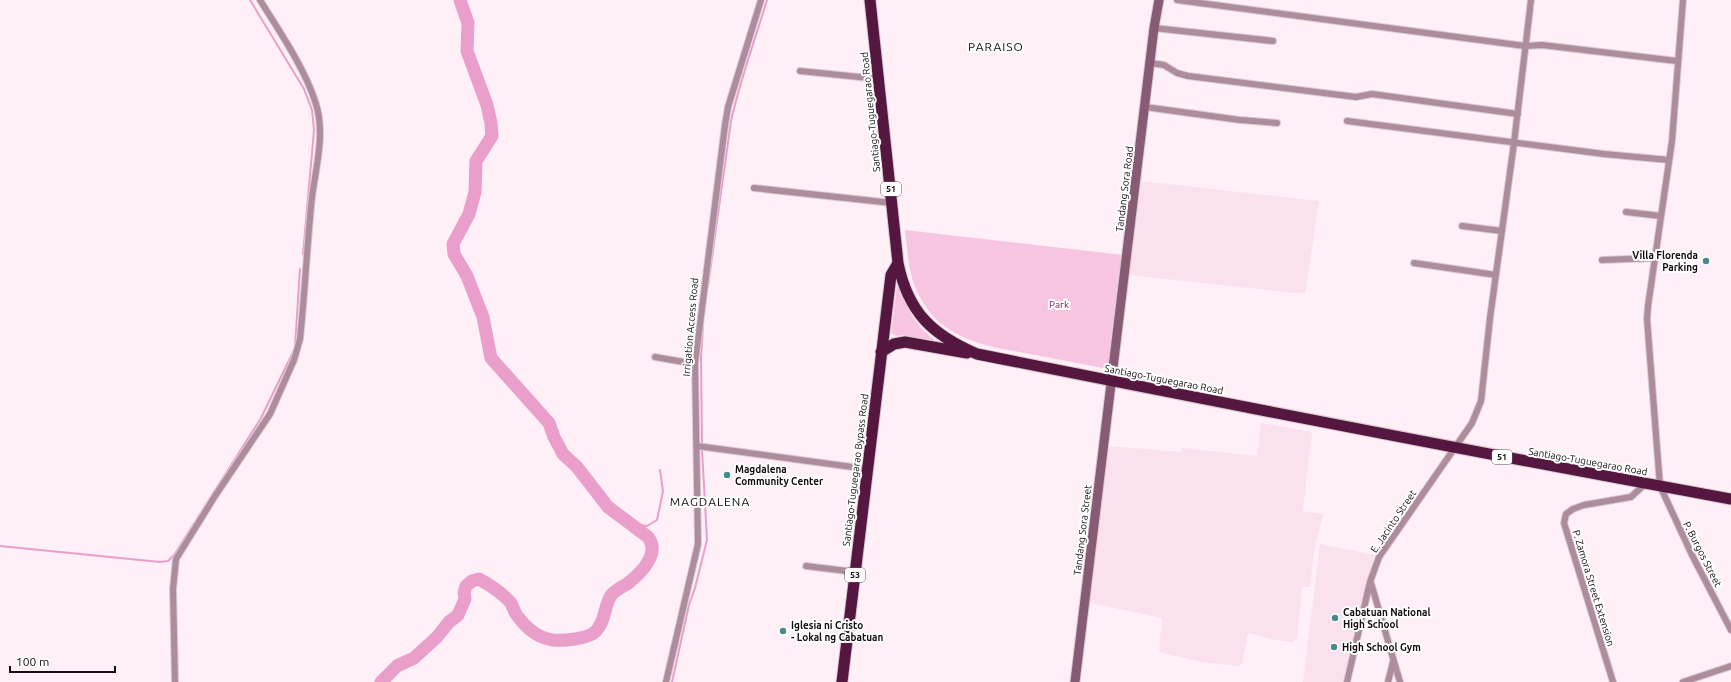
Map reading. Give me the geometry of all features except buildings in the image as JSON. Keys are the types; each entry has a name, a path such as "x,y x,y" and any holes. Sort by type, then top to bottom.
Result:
{"highway":[{"name":"Santiago-Tuguegarao Road","path":"870,0 898,263 901,277 909,296 924,321 948,340 976,354 1455,448 1731,499"},
{"name":"Santiago-Tuguegarao Bypass Road","path":"842,682 891,275 898,263"},
{"path":"881,352 894,344 905,342 951,351 976,354"}],"street":[{"path":"175,682 173,589 176,559 215,496 270,414 294,360 300,339 312,197 317,165 319,134 318,116 316,102 300,68 260,0"},
{"name":"Irrigation Access Road","path":"666,682 698,544 695,364 727,113 761,0"},
{"name":"Tandang Sora Road","path":"1110,381 1154,28 1159,0"},
{"path":"1177,0 1525,46 1542,45 1678,61"},
{"name":"E. Jacinto Street","path":"1347,682 1370,582 1379,557 1472,423 1481,401 1496,275 1518,114 1531,0"},
{"name":"P. Burgos Street","path":"1683,0 1669,160 1654,258 1647,319 1660,486 1689,550 1731,630"},
{"path":"1154,28 1274,41"},
{"path":"1150,63 1164,65 1177,73 1188,76 1356,97 1372,94 1518,114"},
{"path":"800,71 879,79"},
{"path":"1145,107 1246,121 1276,123"},
{"path":"1347,121 1514,143 1669,160"},
{"path":"754,188 892,203"},
{"path":"1626,212 1661,216"},
{"path":"1462,226 1502,231"},
{"path":"1602,260 1654,258"},
{"path":"1414,263 1496,275"},
{"path":"655,357 695,364"},
{"name":"Tandang Sora Street","path":"1075,682 1110,381"},
{"path":"697,446 867,469"},
{"name":"P. Zamora Street Extension","path":"1613,682 1564,523 1566,514 1573,509 1584,505 1631,497 1645,484"},
{"path":"806,566 855,572"},
{"path":"1370,582 1400,682"},
{"path":"1388,682 1393,662"},
{"path":"1683,682 1731,666"}],"shaded area":[{"path":"1141,181 1319,201 1305,294 1129,275"},
{"path":"1261,423 1312,432 1303,511 1323,514 1314,552 1310,587 1302,587 1297,639 1292,642 1271,639 1248,633 1242,664 1239,666 1201,662 1159,652 1162,618 1086,602 1108,446 1181,452 1182,448 1257,456"},
{"name":"Cabatuan National High School","path":"1320,544 1374,555 1343,682 1303,682"}],"green space":[{"name":"Park","path":"905,230 1123,255 1108,369 977,343 948,329 935,318 924,304 915,287 909,266"},
{"path":"898,277 903,296 915,320 921,328 936,341 903,335 896,336 891,333"}],"waterway":[{"path":"250,0 304,89 312,110 314,130 303,254"},
{"path":"381,682 397,666 414,658 437,637 449,622 458,615 465,599 464,593 466,586 472,581 479,579 500,593 511,603 516,614 523,623 542,637 553,640 576,639 588,636 596,631 602,622 609,598 617,590 638,575 647,563 652,550 648,537 608,507 577,467 563,454 554,437 549,423 491,358 483,317 467,276 454,254 453,244 469,214 475,192 476,161 492,136 487,105 467,51 468,23 460,0"},
{"path":"708,286 731,121 743,75 767,0"},
{"path":"295,346 300,269"},
{"path":"702,444 701,358 703,326"},
{"path":"0,546 160,562 168,561 174,555 261,418 294,350"},
{"path":"672,682 689,605 695,588 707,540 702,449"},
{"path":"634,526 647,526 657,520 663,491 660,470"}],"place":[{"name":"Villa Florenda Parking","path":"1706,261"},
{"name":"Magdalena Community Center","path":"727,475"},
{"name":"Cabatuan National High School","path":"1335,618"},
{"name":"Iglesia ni Cristo - Lokal ng Cabatuan","path":"783,631"},
{"name":"High School Gym","path":"1334,647"}],"district":[{"name":"PARAISO","path":"996,47"},
{"name":"MAGDALENA","path":"710,502"}]}
